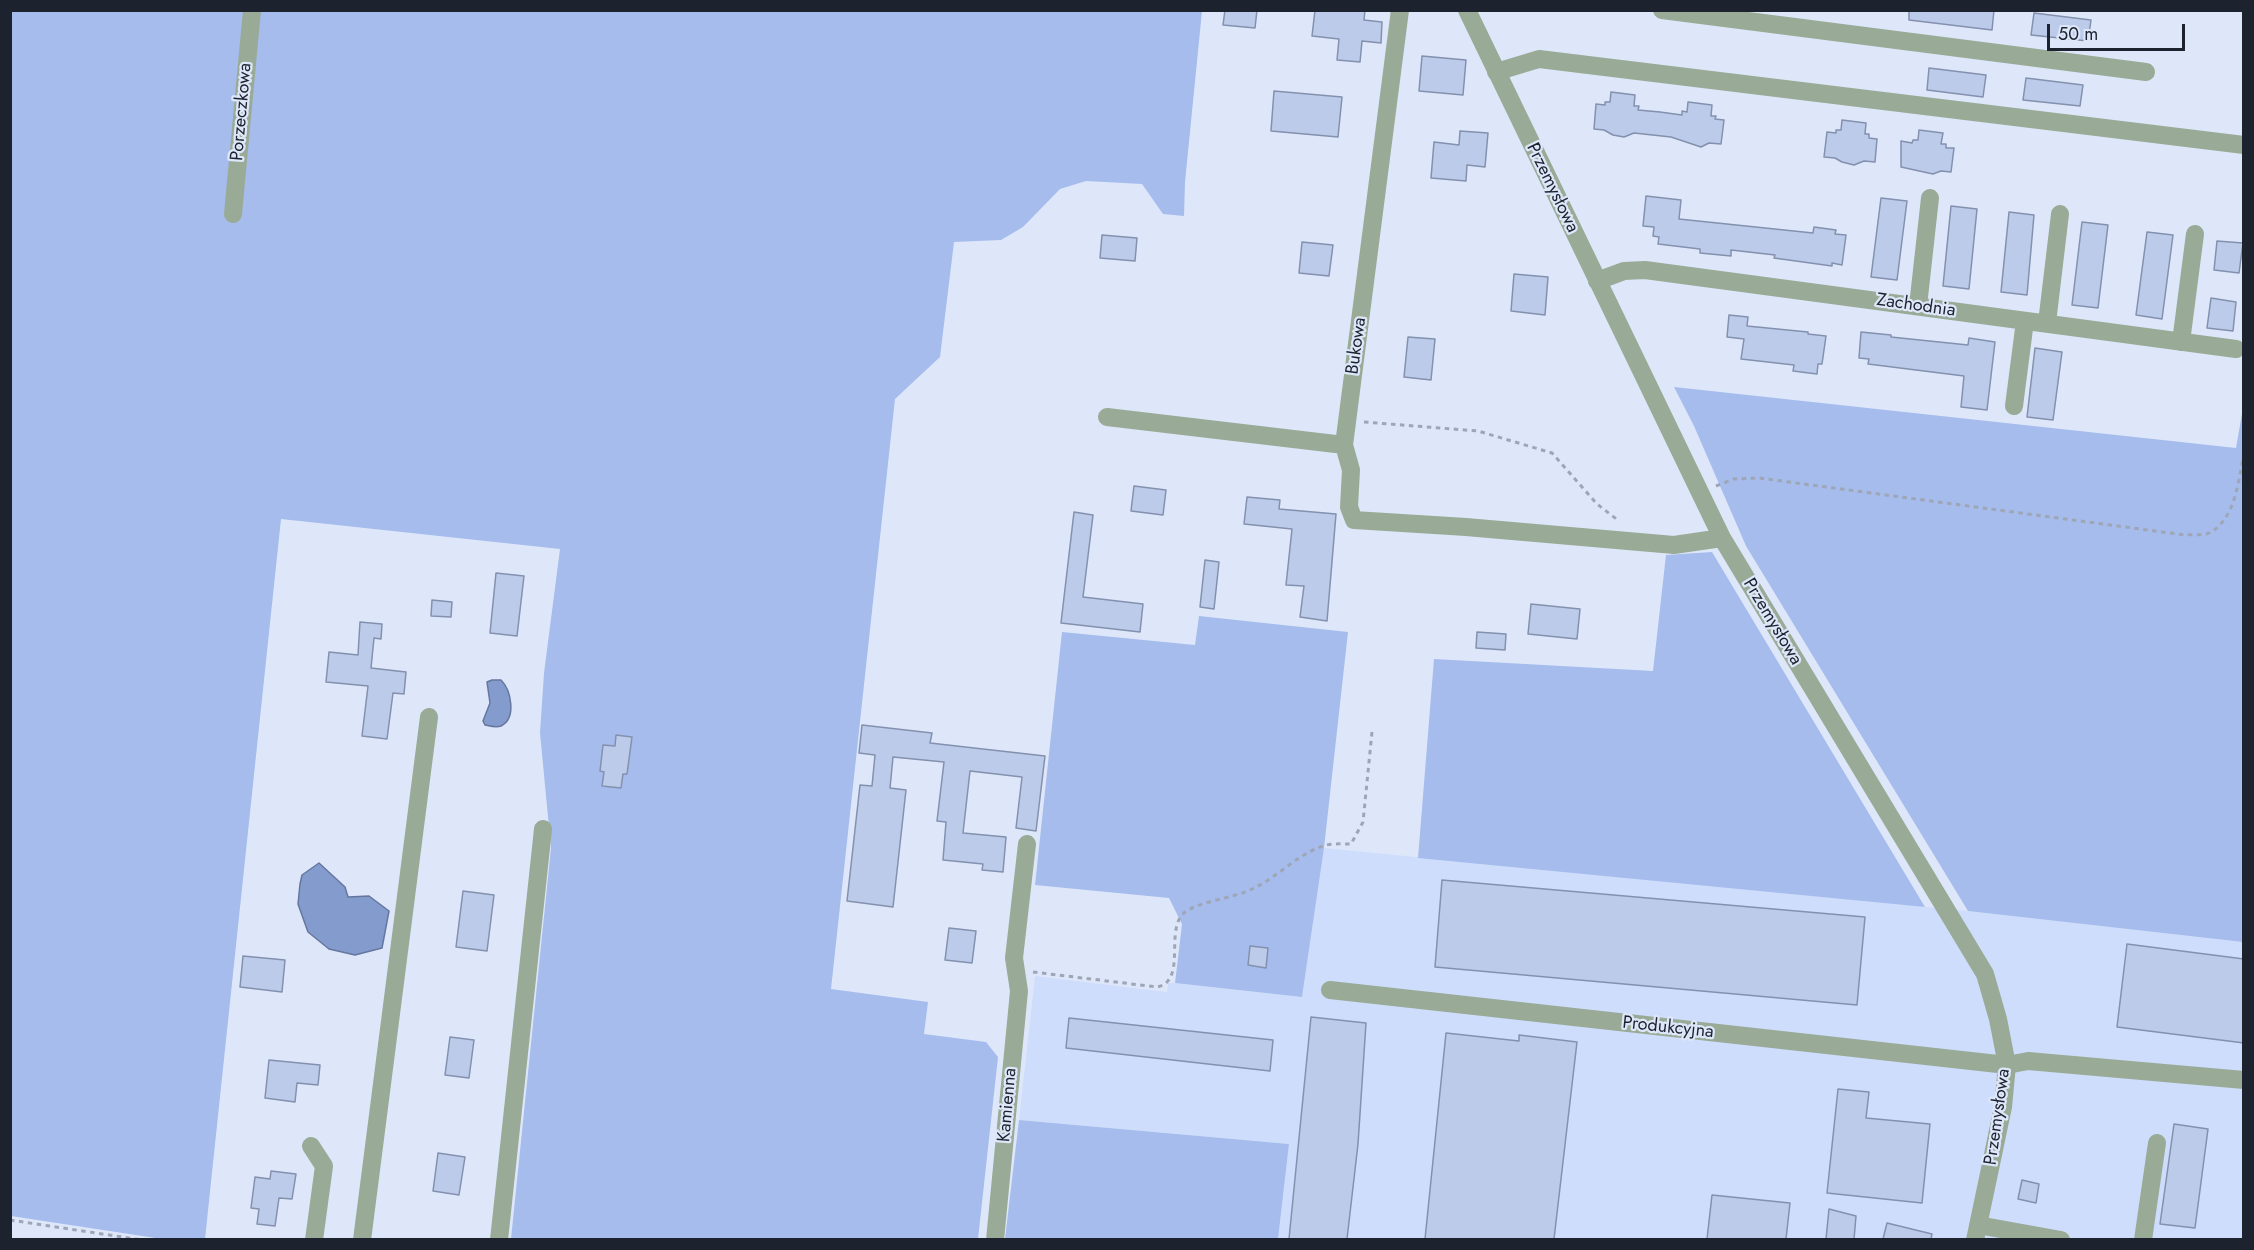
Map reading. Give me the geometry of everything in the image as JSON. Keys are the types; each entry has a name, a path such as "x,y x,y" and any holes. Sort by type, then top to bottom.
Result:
{"street":[{"name":"Porzeczkowa","path":"233,214 252,10"},
{"name":"Bukowa","path":"1400,10 1344,445 1351,470 1349,507 1354,520 1674,545 1722,538"},
{"name":"Przemysłowa","path":"1467,10 1722,538 1985,974 1998,1019 2007,1065 2003,1107 1977,1232"},
{"path":"1662,10 2146,72"},
{"path":"1496,72 1539,59 2244,145"},
{"path":"1918,306 1930,198"},
{"path":"2047,323 2060,213"},
{"path":"2181,342 2195,234"},
{"name":"Zachodnia","path":"1598,281 1624,271 1645,270 2236,349"},
{"path":"2014,406 2025,321"},
{"path":"1107,417 1344,445"},
{"path":"362,1239 429,717"},
{"path":"499,1239 543,829"},
{"name":"Kamienna","path":"995,1239 1019,991 1014,958 1027,844"},
{"name":"Produkcyjna","path":"1330,990 2007,1065 2028,1061 2244,1080"},
{"path":"2143,1239 2157,1143"},
{"path":"312,1146 324,1166 314,1239"},
{"path":"1977,1232 2061,1239"}],"path":[{"path":"1347,420 1478,431 1552,453 1597,504 1622,524"},
{"path":"1700,492 1734,479 1759,478 2185,535 2209,533 2228,515 2244,452"},
{"path":"1016,970 1157,987 1166,984 1171,978 1175,929 1182,914 1192,908 1252,889 1287,865 1324,845 1351,844 1363,822 1372,732"},
{"path":"10,1220 142,1239"}],"shaded area":[{"path":"10,11 1202,11 1185,182 1184,216 1163,214 1142,184 1086,181 1060,189 1023,227 1001,240 954,242 940,357 895,399 831,989 928,1002 924,1034 986,1042 998,1057 978,1239 511,1239 551,848 540,733 544,673 560,549 281,519 205,1239 162,1239 11,1216"},
{"path":"1674,387 2236,448 2243,408 2243,942 1968,911 1746,546 1694,426"},
{"path":"1712,552 1925,907 1418,858 1434,659 1653,671 1666,555"},
{"path":"1199,616 1348,632 1324,848 1302,997 1175,983 1182,924 1169,898 1035,885 1062,632 1195,645"},
{"path":"501,680 510,697 509,717 499,727 485,725 483,721 490,703 487,682"},
{"path":"1324,848 1968,911 2243,942 2243,1239 1278,1239 1289,1144 1019,1120 1035,976 1167,992 1168,983 1175,983 1302,997"},
{"path":"319,863 345,887 348,897 369,896 389,911 382,948 355,955 329,949 308,932 298,904 300,884 302,875"},
{"path":"1019,1120 1289,1144 1278,1239 1005,1239"}],"building":[{"path":"1225,10 1257,10 1255,28 1223,25"},
{"path":"1315,10 1365,10 1364,20 1382,22 1381,43 1362,41 1360,62 1337,60 1339,39 1312,36"},
{"path":"1909,10 1994,10 1992,30 1909,20"},
{"path":"2034,13 2091,20 2088,41 2031,35"},
{"path":"1422,56 1466,60 1463,95 1419,91"},
{"path":"1929,68 1986,75 1983,97 1927,90"},
{"path":"2026,78 2083,85 2080,106 2023,100"},
{"path":"1274,91 1342,97 1338,137 1271,131"},
{"path":"1611,92 1635,95 1634,106 1639,106 1638,110 1682,115 1682,111 1687,112 1688,102 1712,105 1711,116 1724,120 1721,144 1709,143 1701,147 1671,137 1634,133 1624,137 1594,129 1596,104 1605,105 1605,102 1610,102"},
{"path":"1842,120 1866,123 1865,134 1869,134 1869,138 1877,139 1875,162 1864,161 1854,165 1835,158 1824,157 1827,132 1836,133 1836,130 1841,130"},
{"path":"1919,130 1943,133 1941,144 1946,144 1946,148 1954,148 1951,172 1941,171 1933,174 1901,167 1901,141 1912,143 1913,140 1918,140"},
{"path":"1460,131 1488,133 1485,167 1467,165 1466,181 1431,178 1434,142 1459,145"},
{"path":"1646,196 1681,200 1679,219 1813,233 1814,227 1836,230 1835,234 1846,235 1842,265 1832,263 1832,266 1774,258 1775,255 1731,250 1731,256 1700,253 1700,249 1658,244 1659,237 1653,236 1654,227 1643,226"},
{"path":"1881,198 1907,201 1897,280 1871,277"},
{"path":"1951,206 1977,209 1969,289 1943,286"},
{"path":"2009,212 2034,215 2027,295 2001,292"},
{"path":"2082,222 2108,225 2098,308 2072,305"},
{"path":"2147,232 2173,235 2162,319 2136,315"},
{"path":"1102,235 1137,238 1135,261 1100,258"},
{"path":"2217,241 2243,243 2239,273 2214,270"},
{"path":"1302,242 1333,245 1329,276 1299,273"},
{"path":"1514,274 1548,277 1545,315 1511,311"},
{"path":"2211,298 2236,302 2233,331 2207,328"},
{"path":"1729,315 1748,317 1747,326 1826,336 1822,364 1818,364 1817,374 1793,371 1794,365 1741,359 1744,339 1727,337"},
{"path":"1861,332 1968,345 1969,338 1995,342 1987,410 1961,407 1964,376 1868,364 1869,359 1859,358"},
{"path":"1408,337 1435,339 1431,380 1404,377"},
{"path":"2035,348 2062,352 2053,420 2027,417"},
{"path":"1134,486 1166,490 1163,515 1131,511"},
{"path":"1247,497 1280,500 1279,509 1336,514 1327,621 1300,617 1304,586 1286,585 1292,529 1244,524"},
{"path":"1074,512 1093,515 1083,597 1143,604 1140,632 1061,623"},
{"path":"1205,560 1219,562 1214,609 1200,607"},
{"path":"496,573 524,576 517,636 490,633"},
{"path":"432,600 452,602 451,617 431,616"},
{"path":"1531,604 1580,609 1577,639 1528,634"},
{"path":"360,622 382,624 381,639 374,638 371,668 406,672 404,694 393,693 387,739 362,736 368,686 326,682 329,652 358,655"},
{"path":"1477,632 1506,634 1505,650 1476,648"},
{"path":"862,725 932,733 930,743 1045,756 1036,831 1016,828 1022,777 970,771 963,833 1006,837 1003,872 982,870 983,864 943,860 946,822 937,821 944,762 893,757 890,788 906,790 893,907 847,901 860,785 872,786 875,755 859,753"},
{"path":"616,735 632,737 627,774 623,774 621,788 602,786 604,772 600,771 603,745 615,746"},
{"path":"1442,880 1865,917 1857,1005 1435,967"},
{"path":"463,891 494,895 487,951 456,947"},
{"path":"949,928 976,931 972,963 945,960"},
{"path":"2127,944 2244,959 2244,1043 2117,1027"},
{"path":"1250,946 1268,948 1266,968 1248,965"},
{"path":"243,956 285,960 282,992 240,987"},
{"path":"1311,1017 1366,1023 1358,1144 1347,1239 1289,1239"},
{"path":"1069,1018 1273,1040 1270,1071 1066,1048"},
{"path":"1446,1033 1519,1041 1519,1035 1577,1042 1554,1239 1425,1239"},
{"path":"450,1037 474,1040 469,1078 445,1075"},
{"path":"269,1060 320,1065 318,1085 297,1083 295,1102 265,1098"},
{"path":"1838,1089 1869,1092 1866,1118 1930,1124 1922,1203 1827,1193"},
{"path":"2174,1124 2208,1129 2195,1228 2160,1224"},
{"path":"438,1153 465,1157 459,1195 433,1191"},
{"path":"271,1171 296,1174 292,1199 279,1198 275,1226 257,1224 259,1209 251,1208 255,1177 270,1179"},
{"path":"2022,1180 2039,1184 2036,1203 2018,1199"},
{"path":"1712,1195 1790,1203 1786,1239 1707,1239"},
{"path":"1829,1209 1856,1216 1854,1239 1826,1239"},
{"path":"1887,1223 1932,1234 1931,1239 1883,1239"}]}
